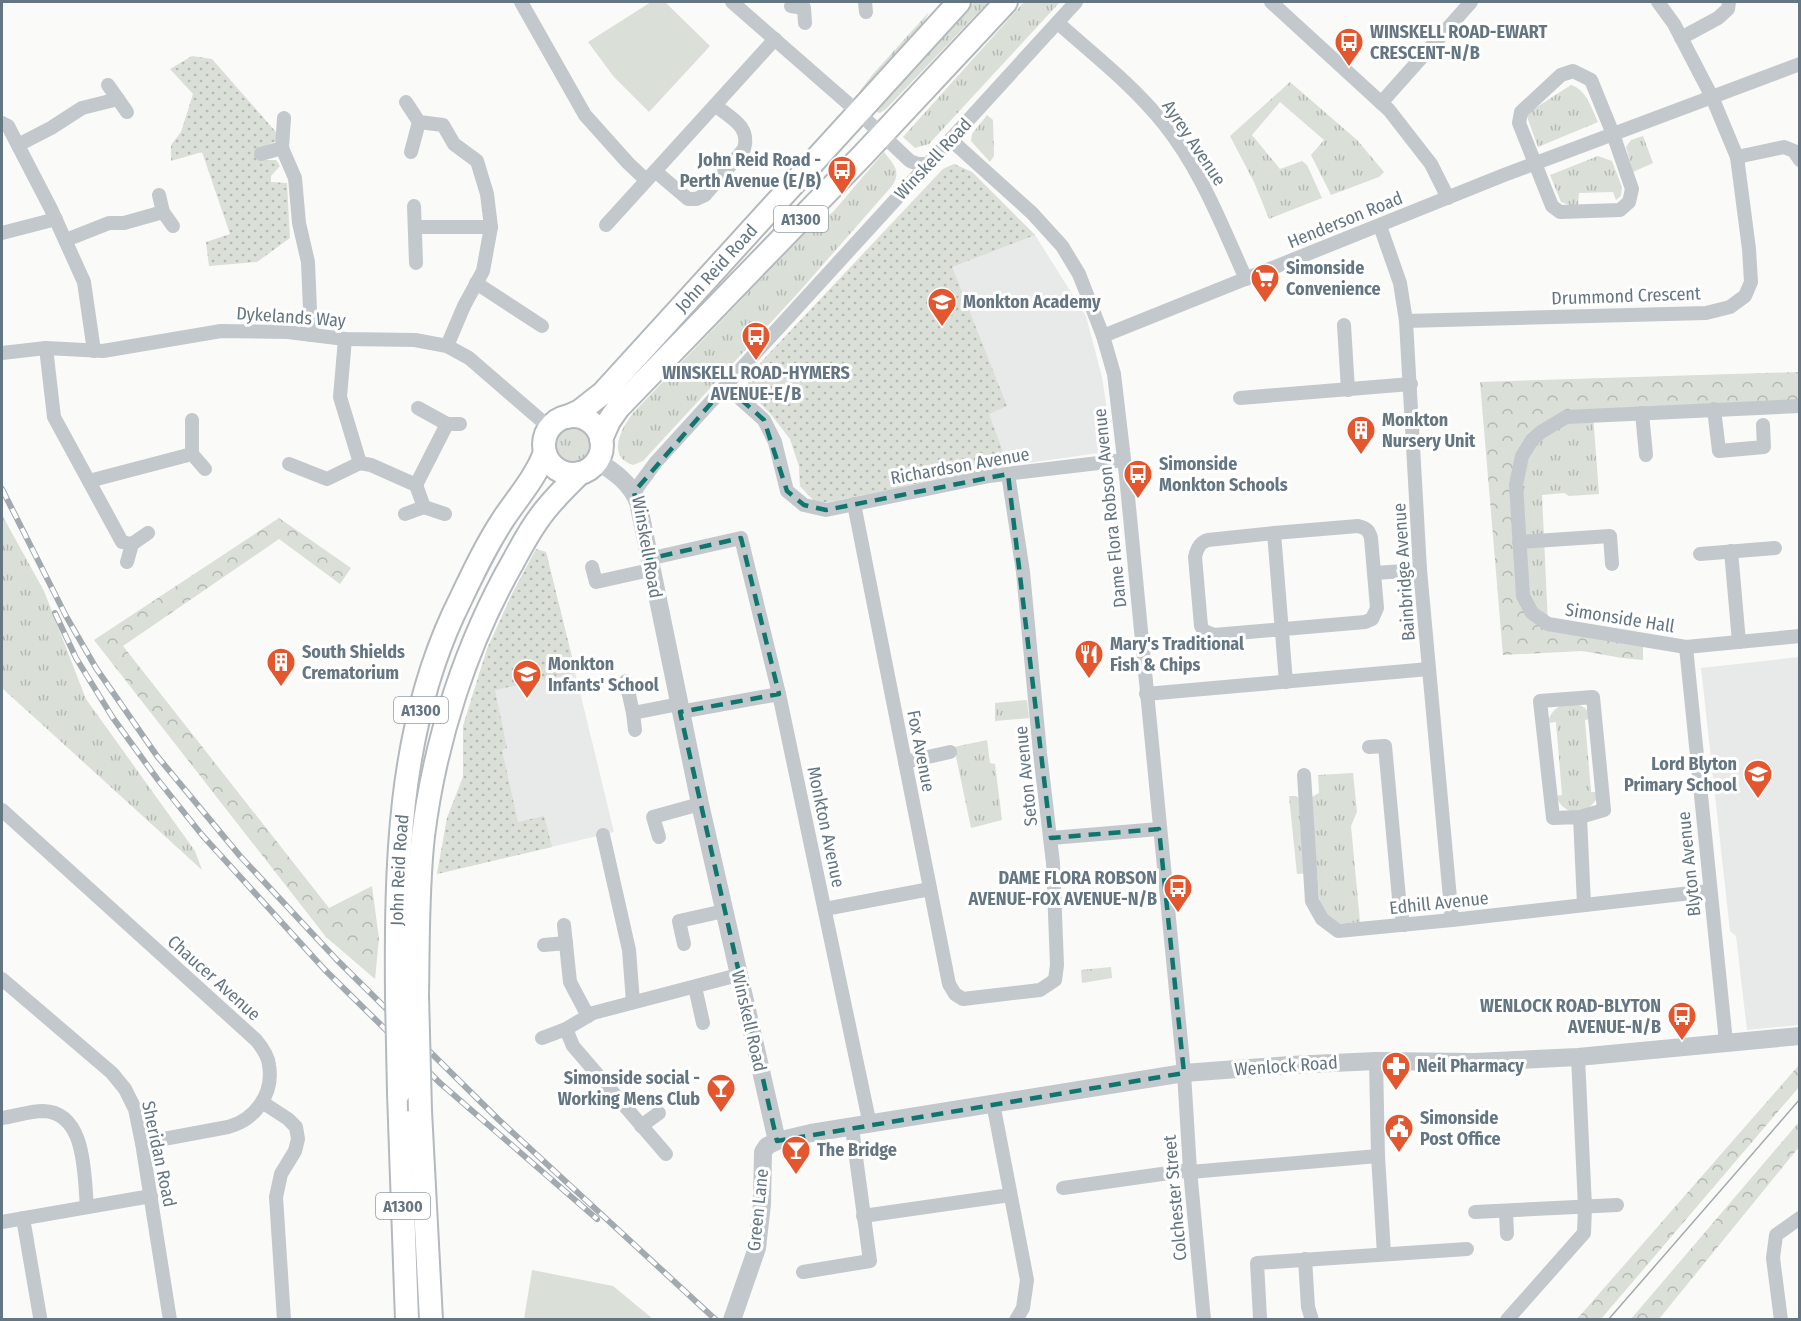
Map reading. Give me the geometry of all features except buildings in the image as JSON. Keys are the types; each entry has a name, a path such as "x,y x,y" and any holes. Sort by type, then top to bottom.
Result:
{"highway":[{"name":"John Reid Road","path":"559,423 580,411 603,393 959,2"},
{"name":"John Reid Road","path":"601,439 618,408 882,135 1006,2"},
{"path":"576,417 592,424 601,439 601,454 589,467 563,472 555,468 545,453 544,444 559,423 576,417"},
{"name":"John Reid Road","path":"431,1320 420,1111 396,895 402,812 413,743 435,661 484,551 530,484 545,453"},
{"name":"John Reid Road","path":"407,1320 399,1093 423,838 430,789 454,696 475,638 498,587 539,518 554,499 589,467"},
{"path":"435,661 451,665 457,657 468,629 499,567 539,518"}],"street":[{"path":"521,2 585,115 628,163 688,199 696,200 705,195 744,149 747,139 744,130 715,105"},
{"path":"732,2 859,113 910,161 927,164"},
{"name":"Winskell Road","path":"777,1141 700,804 649,565 638,502 634,492 656,462 1076,2"},
{"path":"1272,2 1389,110 1431,164 1448,198"},
{"path":"1381,103 1471,2"},
{"name":"Drummond Crescent","path":"1406,321 1706,313 1730,307 1745,296 1751,282 1737,157 1712,97 1674,24 1658,2"},
{"path":"1681,38 1718,18 1728,9 1729,2"},
{"path":"802,5 805,23"},
{"name":"Ayrey Avenue","path":"1058,22 1143,101 1165,125 1207,191 1246,279"},
{"path":"606,225 775,39"},
{"name":"Henderson Road","path":"1102,336 1534,164 1800,64"},
{"path":"1573,71 1591,80 1613,134 1632,189 1629,202 1620,210 1560,212 1552,206 1519,123 1521,112 1561,75 1573,71"},
{"path":"108,84 127,112"},
{"path":"18,145 82,108 118,99"},
{"path":"406,102 419,122 411,152"},
{"path":"284,118 282,148 295,178 299,223 308,262 312,335"},
{"path":"419,122 443,125 454,144 477,161 486,194 491,227 483,271 464,306 447,346"},
{"path":"2,123 8,126 18,145 56,219 84,282 94,351"},
{"name":"Dame Flora Robson Avenue","path":"951,140 1032,213 1062,246 1079,273 1114,374 1184,1073"},
{"path":"1737,157 1784,147 1794,151 1800,160"},
{"path":"261,154 282,148"},
{"path":"159,195 163,212 173,226"},
{"path":"414,206 416,263"},
{"path":"66,240 109,223 124,223 163,212"},
{"path":"2,233 56,219"},
{"name":"Bainbridge Avenue","path":"1380,225 1401,283 1406,321 1420,570 1452,920"},
{"path":"416,227 491,227"},
{"path":"476,283 542,326"},
{"path":"1344,326 1348,390"},
{"name":"Dykelands Way","path":"2,352 46,348 103,351 221,331 288,332 345,339 415,340 447,346 469,358 559,423"},
{"path":"345,339 340,397 360,463"},
{"path":"46,348 54,417 122,542 132,544"},
{"path":"1240,398 1411,384"},
{"name":"Richardson Avenue","path":"726,386 764,420 775,442 788,491 804,505 826,510 989,476 1124,460"},
{"name":"Simonside Hall","path":"1800,406 1566,417 1532,440 1522,456 1516,484 1523,596 1532,613 1548,624 1686,647 1800,636"},
{"path":"416,485 454,424 418,408"},
{"path":"1714,410 1719,451 1764,447 1763,425"},
{"path":"1642,413 1646,455"},
{"path":"192,420 192,454 205,469"},
{"path":"89,481 192,454"},
{"path":"289,464 327,479 360,463 371,465 416,485 424,507"},
{"path":"589,467 623,479 634,492"},
{"name":"Seton Avenue","path":"963,999 1040,990 1055,980 1057,965 1051,838 1040,753 1023,572 1008,474"},
{"name":"Fox Avenue","path":"854,504 949,984 955,994 963,999"},
{"path":"405,514 424,507 445,514"},
{"path":"1358,526 1369,531 1374,573 1377,608 1372,618 1365,622 1214,635 1204,631 1201,626 1195,557 1196,550 1203,542 1358,526"},
{"path":"127,562 132,544 147,532"},
{"path":"1274,533 1286,682"},
{"path":"1518,542 1610,536 1612,564"},
{"name":"Monkton Avenue","path":"649,565 741,538 825,909 861,1127 863,1216 870,1261 803,1272"},
{"path":"1700,554 1775,548"},
{"path":"1731,551 1739,642"},
{"path":"592,567 596,582 649,565"},
{"path":"1374,573 1420,570"},
{"name":"Blyton Avenue","path":"1686,647 1726,1042"},
{"path":"1146,694 1429,669"},
{"path":"626,681 635,730"},
{"path":"633,713 778,694"},
{"path":"1593,697 1604,810 1580,817 1553,818 1540,700 1593,697"},
{"path":"1369,747 1385,746 1400,909 1404,925"},
{"path":"905,762 950,752"},
{"name":"Edhill Avenue","path":"1304,775 1312,901 1322,919 1338,931 1709,891"},
{"path":"659,837 653,817 700,804"},
{"name":"Chaucer Avenue","path":"2,810 256,1040 264,1051 269,1065 269,1081 262,1102 254,1114 241,1124 142,1143"},
{"path":"1580,817 1584,905"},
{"path":"1051,838 1159,829"},
{"path":"603,835 629,950 633,1002"},
{"path":"825,909 930,889"},
{"path":"684,944 679,921 724,911"},
{"path":"564,926 570,982 588,1016"},
{"path":"544,945 566,943"},
{"path":"542,1038 566,1029 593,1013 738,975"},
{"name":"Sheridan Road","path":"2,979 112,1073 126,1089 135,1109 142,1143 170,1320"},
{"path":"695,987 703,1023"},
{"path":"566,1029 573,1046 666,1154"},
{"name":"Wenlock Road","path":"777,1141 811,1133 861,1127 993,1103 1184,1073 1376,1061 1475,1062 1578,1057 1800,1036"},
{"path":"1507,1320 1584,1233 1585,1207 1578,1057"},
{"path":"1376,1061 1378,1156 1384,1254"},
{"name":"Colchester Street","path":"1184,1073 1190,1171 1204,1320"},
{"path":"262,1102 296,1127 298,1139 295,1151 281,1174 276,1197 284,1320"},
{"path":"993,1103 1027,1280 1023,1308 1016,1320"},
{"path":"2,1118 44,1111 70,1123 79,1140 87,1208"},
{"path":"641,1126 659,1113"},
{"name":"Green Lane","path":"732,1320 757,1248 764,1152 767,1146 777,1141"},
{"path":"1064,1188 1190,1171 1378,1156"},
{"path":"863,1216 1010,1195"},
{"path":"2,1222 151,1196"},
{"path":"1474,1212 1617,1205"},
{"path":"1506,1211 1507,1234"},
{"path":"23,1218 40,1317"},
{"path":"1782,1320 1773,1258 1776,1235 1800,1218"},
{"path":"1260,1318 1257,1263 1467,1249"},
{"path":"1305,1259 1308,1307 1312,1320"}],"highlighted area":[{"path":"726,386 764,420 787,491 804,505 826,510 1008,474 1051,838 1159,829 1184,1073 777,1141 680,712 779,694 741,538 648,559 634,492"}],"shaded area":[{"name":"Monkton Academy","path":"954,164 972,172 1035,235 1086,316 1102,377 1112,443 1105,452 1008,466 823,503 800,486 799,466 790,439 770,413 750,393 747,377 943,169"},
{"name":"Monkton Infants' School","path":"536,549 546,552 614,832 437,874 447,818 463,777 463,726 487,649"},
{"name":"Lord Blyton Primary School","path":"1799,657 1799,1025 1747,1030 1736,936 1730,931 1701,668"}],"green space":[{"path":"651,2 665,2 710,46 649,112 614,77 588,42"},
{"path":"974,2 988,2 886,109 880,113 876,112 878,106"},
{"path":"1024,2 1060,2 929,144 915,148 903,137"},
{"path":"929,12 915,35 890,67 859,92 873,74"},
{"path":"192,56 212,59 276,132 276,141 254,152 257,160 276,160 280,166 271,176 271,182 287,183 290,238 257,262 209,266 206,242 230,234 202,152 171,161 171,145 181,132 193,94 170,69"},
{"path":"1290,82 1357,140 1384,172 1379,177 1331,195 1311,155 1324,140 1280,102 1252,135 1280,169 1302,161 1307,165 1322,198 1269,219 1254,182 1230,136"},
{"path":"1571,85 1585,95 1598,122 1538,147 1526,114"},
{"path":"987,115 993,120 994,156 990,162 971,141 972,134"},
{"path":"1643,136 1653,163 1633,172 1626,147 1631,140"},
{"path":"884,152 896,172 892,186 798,293 643,461 633,465 625,461 620,455 618,442 633,413 811,227 833,212"},
{"path":"1598,156 1612,161 1622,187 1621,196 1616,200 1613,192 1579,193 1578,206 1561,202 1550,175"},
{"name":"Monkton Academy","path":"954,164 972,172 1035,235 952,267 1007,406 989,414 1008,466 823,503 814,501 800,486 799,466 790,439 770,413 750,393 747,377 943,169"},
{"path":"1799,372 1799,406 1566,417 1522,456 1519,542 1532,613 1643,646 1643,660 1582,651 1503,655 1480,382"},
{"path":"1593,415 1599,494 1542,495 1548,624 1523,596 1522,456 1541,432"},
{"path":"573,425 587,431 593,445 587,459 573,465 559,459 553,445 559,431"},
{"path":"2,515 44,591 86,699 195,851 202,870 2,688"},
{"path":"279,518 351,568 340,584 279,539 123,646 329,908 372,886 379,939 375,979 326,937 94,640"},
{"path":"536,549 546,552 576,673 495,690 507,748 502,750 518,822 544,816 552,847 437,874 447,818 463,777 463,726 487,649"},
{"path":"1027,700 1029,718 995,721 995,703"},
{"path":"1565,703 1582,706 1593,718 1585,720 1591,792 1600,792 1591,805 1579,812 1566,809 1556,796 1562,795 1556,722 1548,723 1554,711"},
{"path":"987,740 990,763 995,764 1002,820 971,828 954,747"},
{"path":"1353,773 1357,812 1351,826 1360,922 1336,924 1330,922 1320,906 1311,802 1312,797 1319,793 1318,775"},
{"path":"1289,796 1296,796 1301,800 1308,873 1297,874"},
{"path":"1111,967 1112,978 1082,983 1081,970"},
{"path":"1799,1065 1799,1087 1601,1319 1577,1319"},
{"path":"1799,1122 1799,1147 1659,1319 1631,1319"},
{"path":"532,1270 613,1286 653,1319 524,1319"}],"tram line":[{"path":"1608,1320 1800,1099"}],"railway":[{"path":"2,489 66,616 96,668 157,756 240,856 337,960 498,1119 716,1320"},
{"path":"55,613 76,658 113,718 202,835 325,970 440,1083 597,1219"}],"place":[{"name":"WINSKELL ROAD-EWART CRESCENT-N/B","path":"1349,68"},
{"name":"John Reid Road - Perth Avenue (E/B)","path":"842,196"},
{"name":"Simonside Convenience","path":"1265,304"},
{"name":"Monkton Academy","path":"942,328"},
{"name":"WINSKELL ROAD-HYMERS AVENUE-E/B","path":"756,362"},
{"name":"Monkton Nursery Unit","path":"1361,456"},
{"name":"Simonside Monkton Schools","path":"1138,500"},
{"name":"Mary's Traditional Fish & Chips","path":"1089,680"},
{"name":"South Shields Crematorium","path":"281,688"},
{"name":"Monkton Infants' School","path":"527,700"},
{"name":"Lord Blyton Primary School","path":"1758,800"},
{"name":"DAME FLORA ROBSON AVENUE-FOX AVENUE-N/B","path":"1178,914"},
{"name":"WENLOCK ROAD-BLYTON AVENUE-N/B","path":"1682,1042"},
{"name":"Neil Pharmacy","path":"1396,1092"},
{"name":"Simonside social - Working Mens Club","path":"721,1114"},
{"name":"Simonside Post Office","path":"1399,1154"},
{"name":"The Bridge","path":"796,1176"}]}
